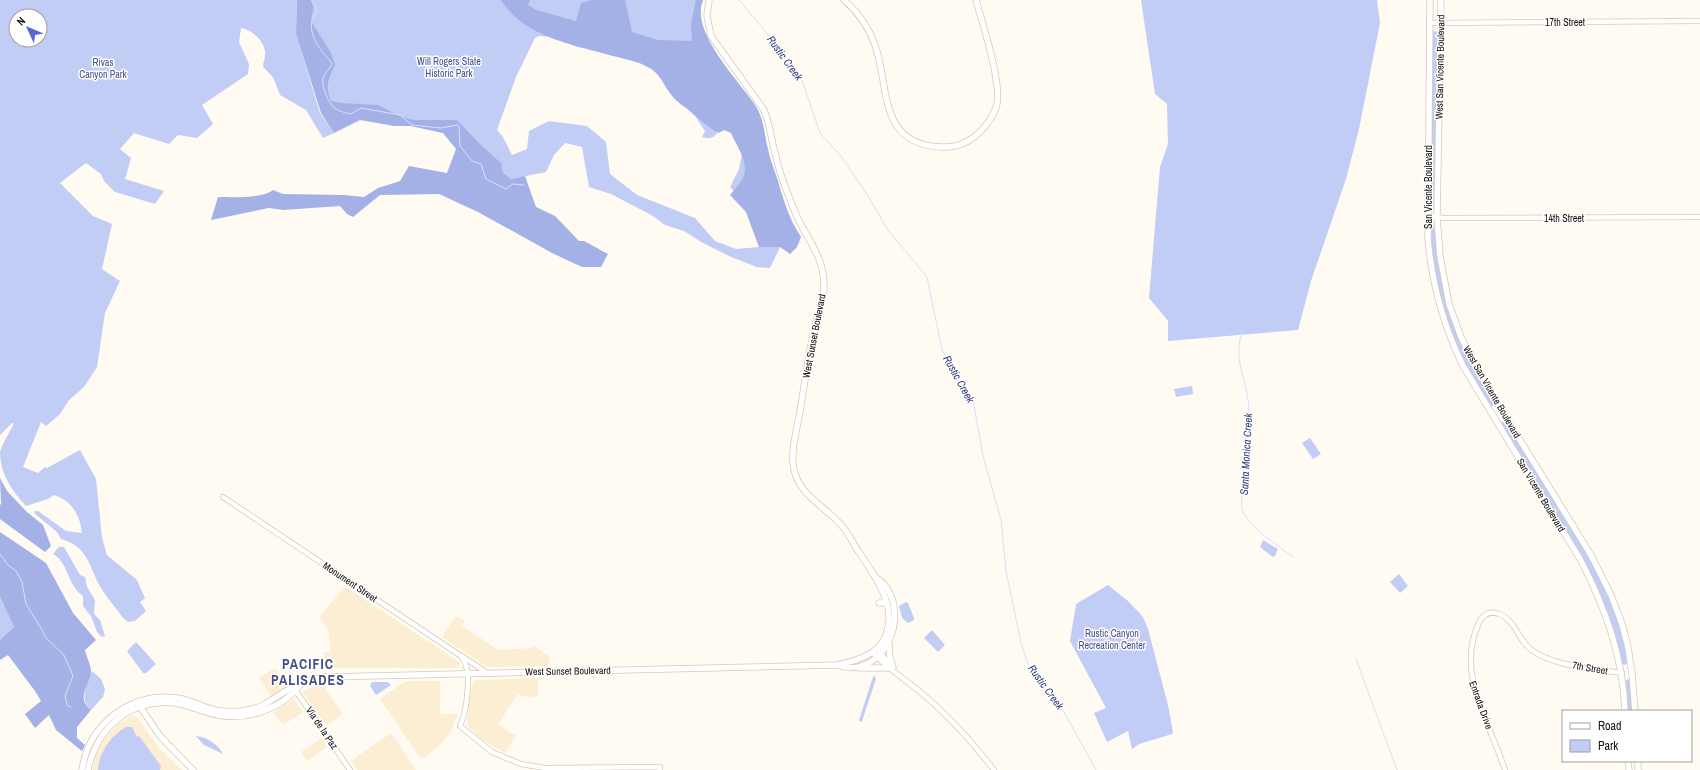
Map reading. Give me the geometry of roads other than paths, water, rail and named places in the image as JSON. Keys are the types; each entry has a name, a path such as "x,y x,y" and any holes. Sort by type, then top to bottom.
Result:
{"main road":[{"name":"West Sunset Boulevard","path":"82,770 87,751 101,727 114,714 151,698 168,697 188,700 214,710 238,711 264,706 300,685 325,677 837,665 877,653 887,635 890,620 888,605 884,596 874,577 841,525 809,496 798,480 794,471 794,447 815,327 824,290 822,268 816,249 797,218 793,208 775,154 769,123 764,110 712,36 707,16 709,0"},
{"path":"844,0 862,20 875,44 886,102 894,122 907,136 918,143 929,146 944,147 959,145 976,136 990,120 997,104 996,78 976,0"},
{"name":"San Vicente Boulevard","path":"1430,0 1428,215 1430,256 1436,293 1454,348 1463,366 1593,583 1608,619 1622,673 1626,710"},
{"name":"West San Vicente Boulevard","path":"1441,0 1437,217 1438,241 1442,269 1454,320 1478,372 1591,555 1612,595 1628,647 1635,710"},
{"name":"West Sunset Boulevard","path":"837,665 845,668 855,667 868,662 889,643 894,631 896,618 894,608 887,588 880,580 874,577"},
{"path":"879,603 885,603 886,601 884,596"},
{"path":"855,667 890,667 889,643"},
{"name":"West Sunset Boulevard","path":"88,770 90,758 95,746 104,732 120,717 138,704"},
{"path":"138,704 160,736 193,770"}],"street":[{"name":"17th Street","path":"1429,23 1700,21"},
{"name":"14th Street","path":"1428,215 1437,217 1700,217"},
{"name":"Monument Street","path":"223,497 489,674"},
{"name":"Entrada Drive","path":"1505,770 1471,679 1471,651 1479,623 1488,613 1501,614 1508,619 1530,648 1542,656 1559,662"},
{"path":"877,653 890,667 956,724 975,745 994,770"},
{"path":"461,656 466,664 466,702 463,719 460,726 492,752 521,764 545,768 660,768 660,770"},
{"name":"7th Street","path":"1559,662 1622,673"},
{"name":"Via de la Paz","path":"295,689 350,770"},
{"path":"630,768 636,770"}],"waterway":[{"path":"312,0 317,11 312,22 312,33 324,54 332,64 323,78 323,86 333,107 345,113 351,114 361,108 400,115 412,125 441,128 457,125 459,126 460,146 472,161 481,164 486,179 506,189 513,184 524,185"},
{"name":"Rustic Creek","path":"739,0 775,43 802,80 820,133 840,155 870,199 887,229 927,277 942,350 973,400 983,456 1001,520 1006,571 1021,643 1029,667 1064,712 1096,770"},
{"name":"Santa Monica Creek","path":"1242,330 1239,357 1249,408 1242,481 1243,512 1259,531 1293,557"},
{"path":"0,554 8,565 16,571 22,582 26,604 46,638 64,655 73,676 65,696 67,705 71,707"},
{"name":"Santa Monica Creek","path":"1356,659 1397,770"}],"district":[{"name":"PACIFIC PALISADES","path":"308,672"}],"park label":[{"name":"Will Rogers State Historic Park","path":"449,66"},
{"name":"Rivas Canyon Park","path":"103,68"},
{"name":"Rustic Canyon Recreation Center","path":"1112,638"}]}
